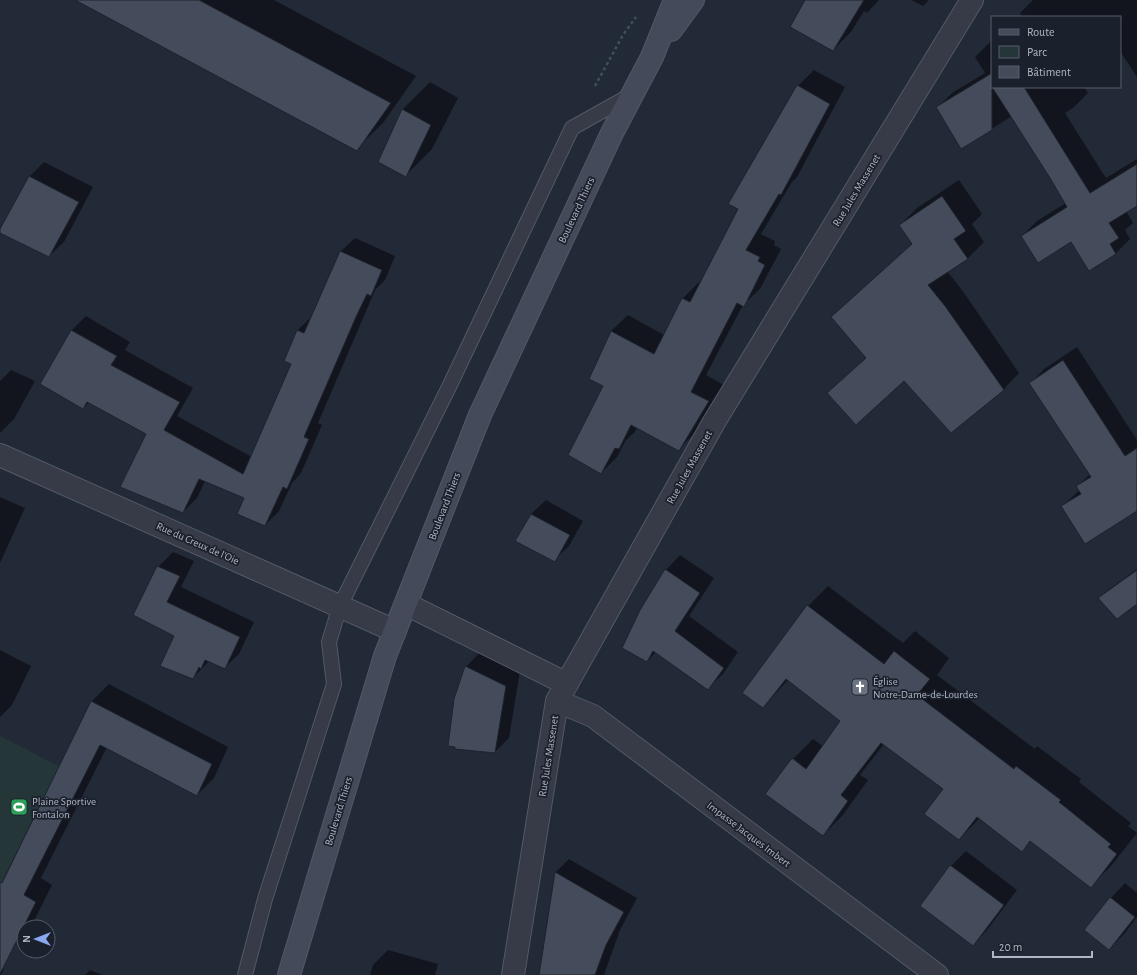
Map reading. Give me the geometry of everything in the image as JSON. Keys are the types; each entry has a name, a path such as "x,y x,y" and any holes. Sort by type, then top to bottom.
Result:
{"main road":[{"name":"Boulevard Thiers","path":"288,975 385,656 480,416 612,133 652,57 675,0"},
{"name":"Boulevard Thiers","path":"652,57 693,0"}],"street":[{"name":"Rue Jules Massenet","path":"514,975 562,692 714,422 972,0"},
{"name":"Rue du Creux de l'Oie","path":"0,455 395,631"},
{"name":"Impasse Jacques Imbert","path":"406,604 562,692 937,975"}],"lane":[{"path":"245,975 265,899 334,684 329,642 340,606 449,387 572,128 633,94"}],"path":[{"path":"594,88 623,35 640,12"}],"green space":[{"name":"Plaine Sportive Fontalon","path":"0,736 59,766 0,886"}],"building":[{"path":"75,0 199,0 391,103 357,151"},
{"path":"805,0 864,0 833,51 790,27"},
{"path":"991,74 992,130 961,149 936,107"},
{"path":"797,85 830,104 781,195 779,194 746,250 760,257 758,261 765,265 744,307 737,303 691,392 709,401 679,451 631,425 619,449 615,448 601,474 568,455 603,386 589,379 611,331 654,354 682,298 690,302 738,209 728,204"},
{"path":"993,88 1025,88 1090,193 1137,164 1137,206 1109,223 1119,238 1110,244 1116,254 1089,271 1071,242 1038,263 1021,236 1067,207"},
{"path":"402,109 431,125 406,177 378,162"},
{"path":"29,176 79,202 49,257 0,233 0,229"},
{"path":"942,196 966,231 954,239 968,259 928,285 945,306 1004,390 951,433 904,381 856,425 827,393 866,358 831,317 912,244 899,225"},
{"path":"340,251 382,270 371,296 367,294 356,317 304,437 309,439 287,489 283,487 265,526 237,514 244,498 199,479 183,513 120,487 146,434 87,402 83,409 40,384 71,330 117,356 111,365 180,402 164,430 243,474 291,364 284,361 297,330 304,333"},
{"path":"1063,360 1125,456 1137,448 1137,511 1085,544 1061,506 1081,494 1076,486 1091,477 1029,383"},
{"path":"531,514 570,535 555,562 515,541"},
{"path":"157,566 180,576 167,602 240,637 225,669 205,660 201,669 199,667 193,679 160,666 174,636 133,615"},
{"path":"665,569 700,593 675,631 724,668 708,690 653,651 647,662 622,648 640,610"},
{"path":"1137,570 1137,604 1117,619 1098,598"},
{"path":"807,605 884,664 894,651 930,679 917,695 1014,769 1016,766 1061,800 1059,802 1111,844 1108,847 1117,854 1091,888 1030,841 1022,852 977,817 959,840 924,814 943,789 881,743 841,795 848,801 823,836 765,794 792,758 806,769 840,721 786,679 763,708 742,693"},
{"path":"465,666 506,686 495,753 455,749 455,747 448,746 454,699"},
{"path":"91,701 212,764 197,796 100,745 24,895 36,902 28,919 16,919 16,942 0,974 0,882 2,883"},
{"path":"950,865 1004,905 973,946 920,906"},
{"path":"555,872 624,912 606,945 595,975 539,975"},
{"path":"1110,897 1135,917 1109,950 1084,930"}],"place":[{"name":"Église Notre-Dame-de-Lourdes","path":"860,687"},
{"name":"Plaine Sportive Fontalon","path":"19,807"}]}
